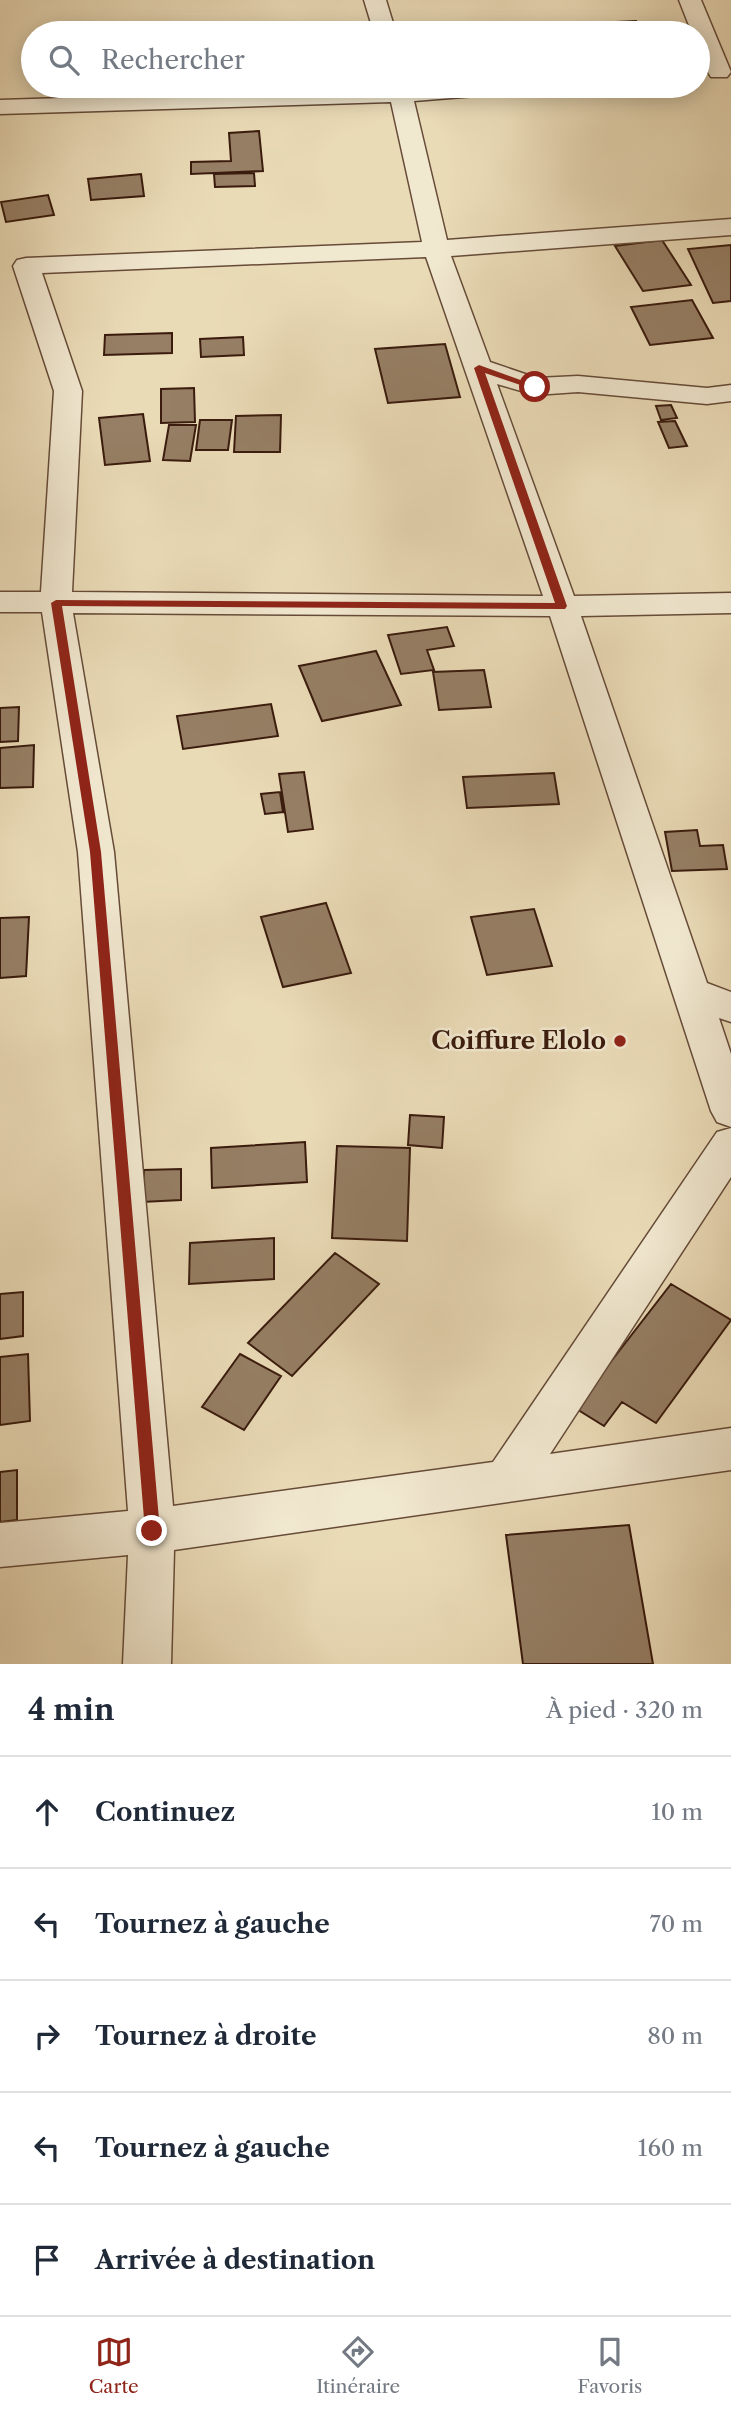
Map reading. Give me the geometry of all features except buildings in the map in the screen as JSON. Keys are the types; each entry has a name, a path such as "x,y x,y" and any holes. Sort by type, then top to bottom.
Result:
{"street":[{"path":"375,0 381,21"},
{"path":"690,0 698,21"},
{"path":"710,55 716,72"},
{"path":"0,107 226,98"},
{"path":"403,98 436,249 562,606 731,1111"},
{"path":"147,1664 152,1531 96,852 56,603 68,391 13,266 436,249 731,227"},
{"path":"479,368 535,387 578,384 707,396 731,393"},
{"path":"0,602 562,606 731,603"},
{"path":"692,993 731,1007"},
{"path":"508,1480 731,1144"},
{"path":"0,1545 152,1531 731,1449"}],"place":[{"name":"Coiffure Elolo","path":"620,1041"}],"route":[{"path":"152,1531 96,852 56,603 562,606 479,368 535,387"}]}
